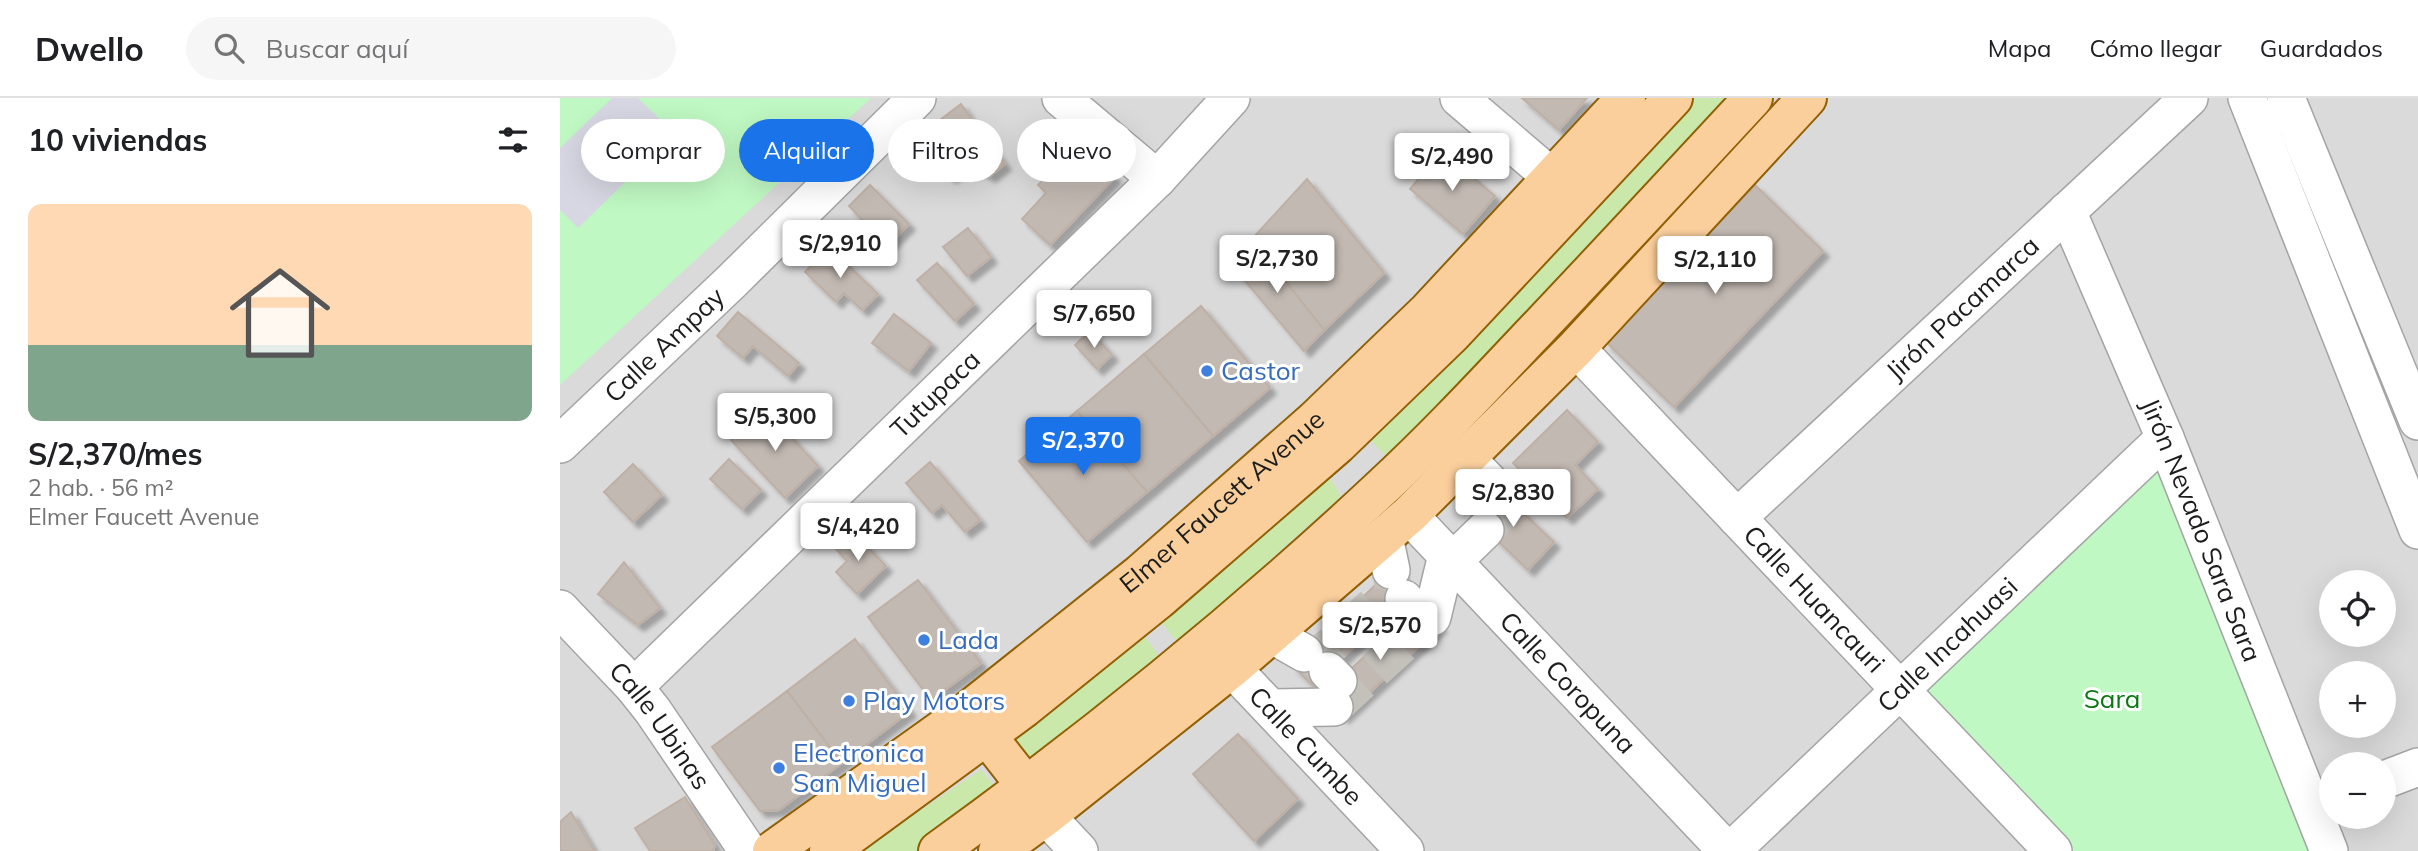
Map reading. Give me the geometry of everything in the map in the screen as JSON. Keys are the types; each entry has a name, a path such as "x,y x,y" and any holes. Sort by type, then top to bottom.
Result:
{"main road":[{"name":"Elmer Faucett Avenue","path":"1565,189 1626,98"},
{"name":"Elmer Faucett Avenue","path":"829,851 987,736 1149,587 1326,433 1428,311 1565,189 1673,98"},
{"path":"938,851 1036,802 1221,654 1624,239 1753,98"},
{"path":"1221,654 1406,575 1467,459 1576,348 1807,98"},
{"path":"1440,431 1467,459"},
{"path":"1326,433 1379,491"},
{"name":"Elmer Faucett Avenue","path":"772,851 968,711 1149,587"},
{"path":"987,736 1036,802"},
{"path":"998,851 1036,802"}],"street":[{"name":"Calle Ampay","path":"560,444 732,281 917,98"},
{"path":"1061,98 1157,179"},
{"name":"Tutupaca","path":"634,687 1157,179 1231,98"},
{"path":"1459,98 1565,189"},
{"name":"Jirón Pacamarca","path":"1737,518 2189,98"},
{"path":"2247,98 2418,530"},
{"path":"2286,98 2418,421"},
{"name":"Jirón Nevado Sara Sara","path":"2067,211 2319,798"},
{"name":"Calle Huancauri","path":"1576,348 2053,851"},
{"name":"Calle Incahuasi","path":"1729,851 1901,691 2165,438"},
{"path":"1467,459 1496,489"},
{"path":"1406,575 1450,558 1485,530"},
{"name":"Calle Coropuna","path":"1406,575 1450,558 1729,851"},
{"name":"Calle Ubinas","path":"560,608 653,711 748,851"},
{"path":"1271,634 1326,678 1271,708"},
{"name":"Calle Cumbe","path":"1221,654 1405,851"},
{"path":"2396,776 2418,768"},
{"path":"1036,802 1079,851"},
{"name":"Jirón Nevado Sara Sara","path":"2325,829 2329,851"}],"shaded area":[{"path":"560,98 2418,98 2418,851 560,851"},
{"path":"612,98 638,98 660,119 590,119"},
{"path":"581,128 581,182 625,182 578,228 560,210 560,148"}],"green space":[{"path":"560,98 871,98 848,119 739,119 739,182 780,182 560,385"},
{"path":"1693,98 1734,98 1390,461 1370,439 1521,285"},
{"name":"Sara","path":"2165,463 2317,851 2070,851 1928,703 1928,686"},
{"path":"1327,473 1341,496 1178,643 1161,622"},
{"path":"1143,634 1161,659 1029,762 1010,737"},
{"path":"981,770 1002,795 918,851 859,851"}],"building":[{"path":"1522,98 1587,98 1559,130"},
{"path":"961,104 972,119 941,119"},
{"path":"1442,151 1495,196 1463,234 1410,189"},
{"path":"1307,179 1384,273 1324,330 1252,239"},
{"path":"1041,182 1110,182 1050,245 1022,219 1046,193 1038,185"},
{"path":"870,185 909,224 887,246 849,206"},
{"path":"1755,185 1823,251 1674,407 1606,342"},
{"path":"968,228 991,257 967,276 943,247"},
{"path":"1252,239 1324,330 1304,351 1231,264"},
{"path":"829,247 878,294 862,310 844,293 836,302 805,272"},
{"path":"937,263 974,304 955,321 917,280"},
{"name":"Castor","path":"1201,306 1270,388 1213,436 1144,354"},
{"path":"738,312 799,363 788,376 753,346 743,358 717,336"},
{"path":"894,314 931,343 909,371 872,343"},
{"path":"1090,331 1112,355 1097,369 1075,345"},
{"path":"1144,354 1213,436 1147,492 1077,411"},
{"path":"765,409 818,466 785,498 731,440"},
{"path":"1567,410 1598,442 1575,465 1598,489 1567,518 1513,463"},
{"path":"1077,411 1147,492 1087,542 1019,461"},
{"path":"729,459 761,490 742,509 710,479"},
{"path":"930,462 980,520 965,532 942,505 932,513 906,483"},
{"path":"633,464 662,495 633,522 604,492"},
{"path":"1497,488 1554,542 1528,570 1471,515"},
{"path":"852,531 886,566 857,594 836,572 847,561 835,548"},
{"path":"624,562 660,608 638,625 598,594"},
{"path":"1391,570 1412,591 1313,686 1292,665"},
{"name":"Lada","path":"918,580 981,663 931,700 868,617"},
{"path":"1414,610 1441,626 1343,717 1323,695"},
{"name":"Play Motors","path":"855,639 910,711 842,763 787,691"},
{"path":"787,691 842,763 779,810 760,811 712,747"},
{"path":"1238,734 1298,799 1254,841 1193,774"},
{"path":"685,797 715,845 713,851 650,851 635,828"},
{"path":"571,812 594,851 560,851 560,822"}],"tunnel":[{"path":"1485,530 1505,508 1496,489"},
{"path":"1304,653 1316,659 1393,587 1391,570"},
{"path":"1334,707 1432,617"}],"place":[{"name":"Castor","path":"1207,371"},
{"name":"Lada","path":"924,640"},
{"name":"Play Motors","path":"849,701"},
{"name":"Electronica San Miguel","path":"779,768"}]}
